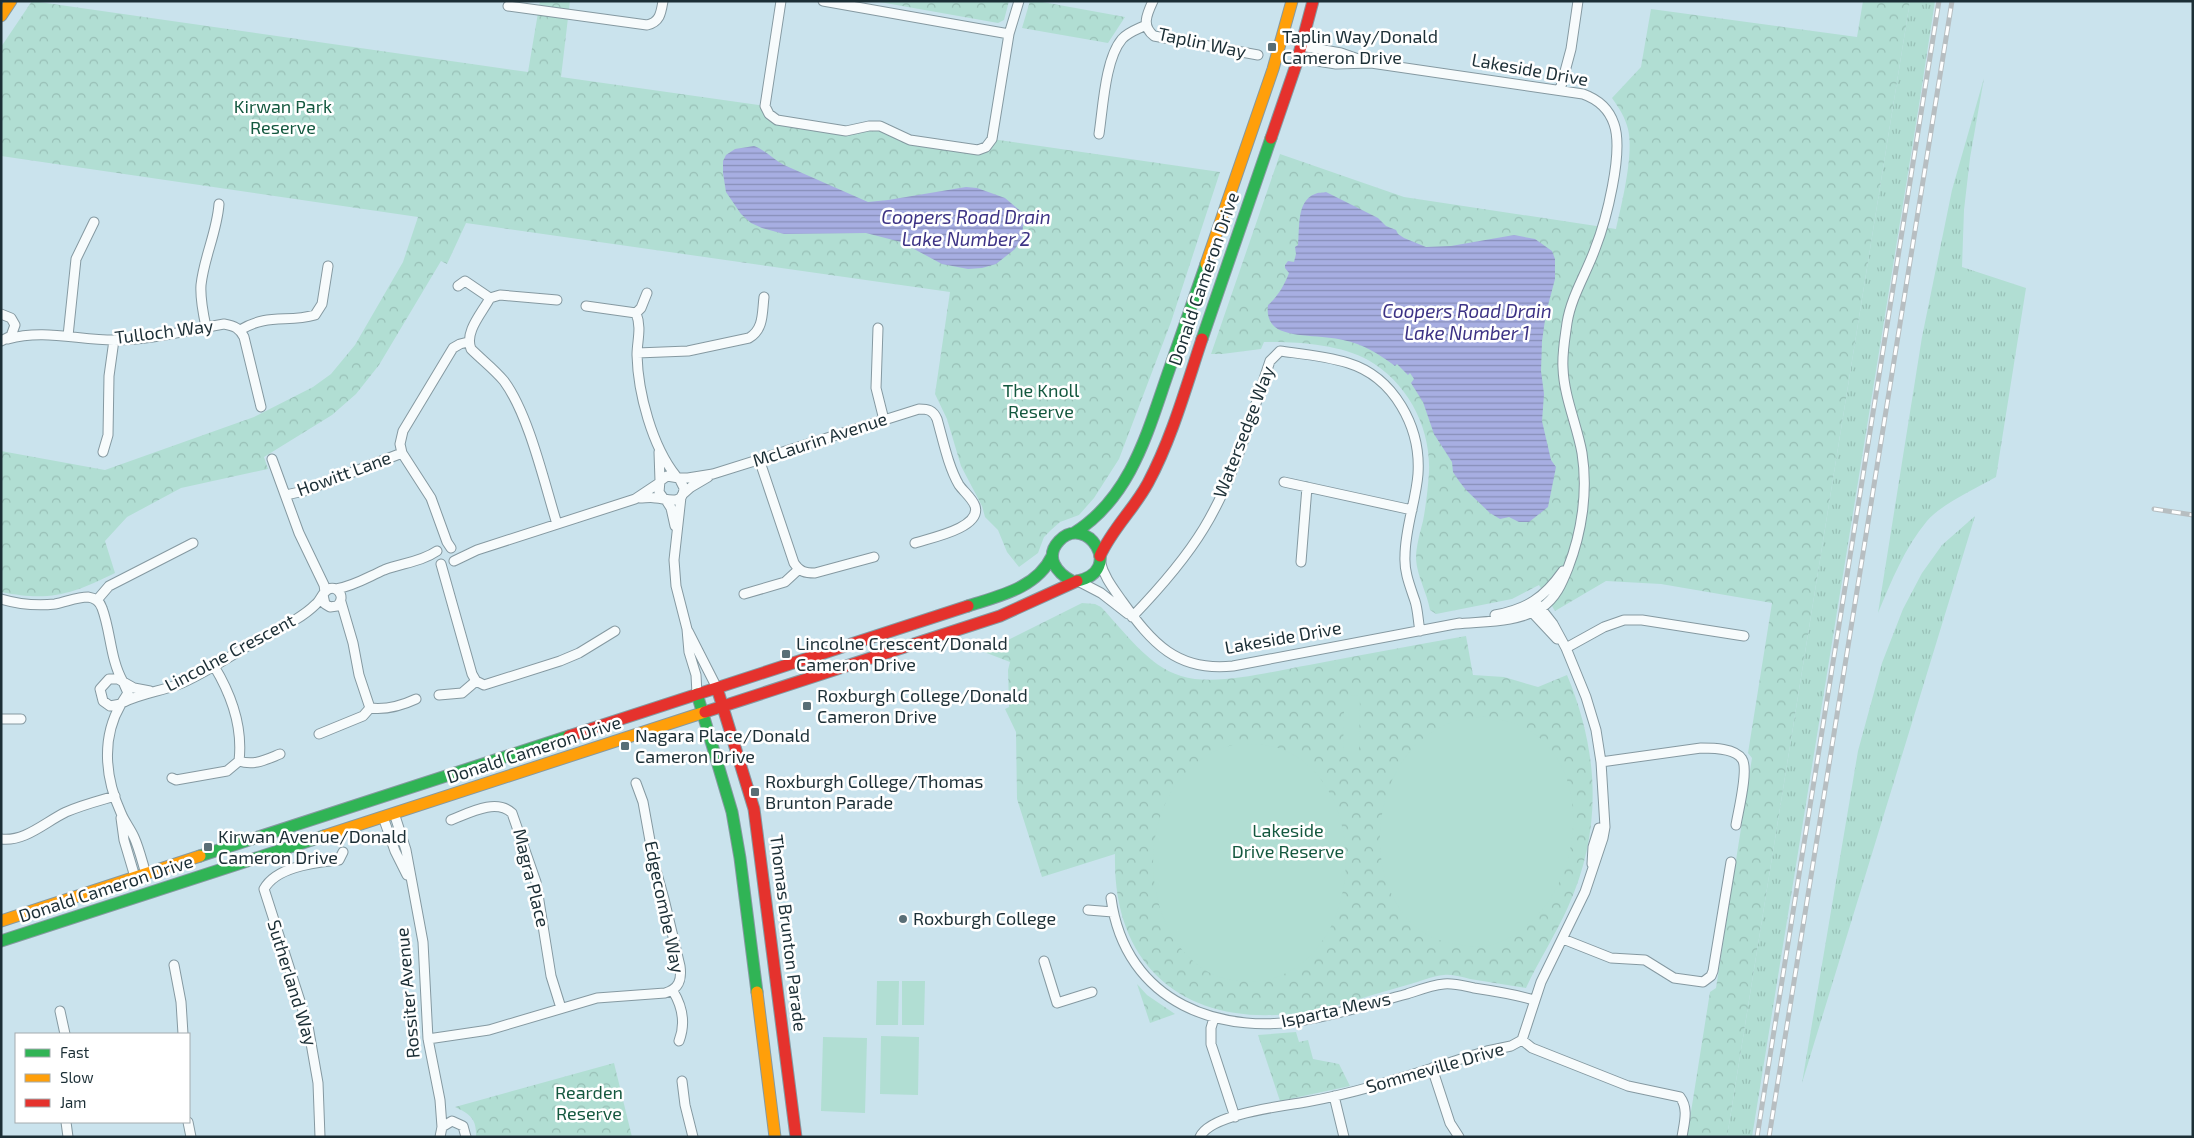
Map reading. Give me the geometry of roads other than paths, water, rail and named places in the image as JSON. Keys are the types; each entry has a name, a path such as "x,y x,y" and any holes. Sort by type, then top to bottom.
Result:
{"street":[{"path":"1,16 11,1"},
{"path":"508,6 647,25 658,19 663,1"},
{"path":"781,1 765,106 769,114 777,120 846,131 869,126 880,126 910,140 978,150 986,147 992,139 1010,34 1019,1"},
{"path":"823,1 1010,34"},
{"name":"Taplin Way","path":"1153,1 1146,18 1148,32 1162,38 1258,55"},
{"name":"Donald Cameron Drive","path":"1074,533 1086,527 1105,510 1125,481 1141,450 1278,53 1292,1"},
{"name":"Donald Cameron Drive","path":"1100,559 1104,545 1141,495 1158,462 1177,413 1298,58 1313,1"},
{"path":"1560,90 1570,49 1578,1"},
{"path":"1099,134 1114,54 1120,40 1125,35 1146,26"},
{"name":"Lakeside Drive","path":"1100,559 1103,572 1111,586 1132,617 1152,640 1164,650 1185,661 1210,667 1233,666 1529,609 1538,604 1571,559 1583,507 1584,479 1582,454 1563,369 1564,343 1568,315 1575,294 1595,251 1604,225 1611,192 1617,145 1614,122 1601,104 1583,94 1371,63 1341,54 1282,41"},
{"name":"Lakeside Drive","path":"1278,53 1336,64 1371,63"},
{"path":"206,327 201,287 218,220 219,204"},
{"path":"68,336 76,259 94,222"},
{"path":"240,330 260,320 315,316 322,304 328,266"},
{"path":"458,286 465,281 490,298"},
{"path":"636,313 641,308 647,294"},
{"path":"557,300 500,295 490,298 469,334 468,342 471,349 503,380 514,397 522,415 557,524"},
{"path":"637,353 688,351 749,338 757,334 761,325 764,297"},
{"path":"586,306 636,313"},
{"path":"636,313 640,329 637,353 638,379 658,447 659,492 674,517 676,536"},
{"name":"Tulloch Way","path":"1,314 7,315 36,334"},
{"path":"4,341 15,329 14,321"},
{"name":"Tulloch Way","path":"4,341 36,334 114,340 140,338 224,324 234,326 240,330 244,338 261,407"},
{"path":"878,328 876,388 884,420"},
{"path":"103,452 108,435 110,376 114,340"},
{"path":"449,588 455,555 431,498 402,453 400,444 403,432 453,348 468,342"},
{"name":"Watersedge Way","path":"1132,617 1167,580 1205,527 1237,458 1270,361 1280,352 1331,358 1349,363 1381,382 1394,394 1409,421 1417,451 1418,476 1404,558 1406,573 1416,602 1420,631"},
{"name":"McLaurin Avenue","path":"677,477 688,478 712,474 919,409 928,409 934,412 937,419 952,468 959,484 972,499 976,508 974,519 966,526 915,543"},
{"path":"658,447 684,488 674,560 676,586 687,628 689,652 696,675 697,694 732,812 739,849 775,1137"},
{"name":"Howitt Lane","path":"286,495 304,491 402,453"},
{"path":"272,459 299,533 316,570 329,591 340,592 347,626 370,708"},
{"path":"759,459 794,564 798,570 805,574 815,574 874,557"},
{"name":"McLaurin Avenue","path":"682,496 691,486 712,474"},
{"path":"635,499 667,476 677,477"},
{"path":"1284,482 1412,510"},
{"path":"1301,562 1307,487"},
{"path":"440,564 446,566 477,550 635,499 653,497 674,501 682,496"},
{"path":"440,523 436,557 449,588 454,616 472,674 476,681 484,685 492,684 560,661 579,653 615,631"},
{"path":"1074,533 1082,534 1094,542 1100,559 1092,575 1075,581 1060,575 1055,570 1052,556 1058,540 1074,533"},
{"path":"98,600 109,586 193,543"},
{"path":"438,550 444,546 477,550"},
{"name":"Lincolne Crescent","path":"123,703 182,682 214,666 304,614 329,591 361,582 385,570 430,556 438,550"},
{"name":"Donald Cameron Drive","path":"1,920 995,597 1037,579 1047,569 1052,556"},
{"name":"Lincolne Crescent","path":"413,561 440,564"},
{"path":"744,594 785,582 798,570"},
{"name":"Donald Cameron Drive","path":"1,941 995,618 1075,581"},
{"name":"Lakeside Drive","path":"1075,581 1101,594 1132,617"},
{"name":"Lincolne Crescent","path":"341,601 361,582"},
{"path":"329,591 324,604 330,607 347,626"},
{"path":"1,600 32,604 55,604 90,597 98,600 102,606 117,671 128,693 115,714 109,735 106,755 109,777 121,813 134,837 153,892"},
{"path":"330,607 337,606 341,601"},
{"name":"Sommeville Drive","path":"1200,1137 1205,1129 1212,1124 1235,1117 1334,1096 1487,1050 1511,1046 1522,1040 1527,1029 1534,1000 1546,970 1577,912 1593,869 1600,837 1605,827 1601,762 1596,730 1586,697 1566,648 1553,624 1538,604"},
{"name":"Lincolne Crescent","path":"304,614 330,607"},
{"name":"Sommeville Drive","path":"1529,609 1566,648"},
{"path":"1566,648 1604,627 1624,620 1642,620 1744,636"},
{"path":"687,628 717,688"},
{"path":"109,735 108,715 100,694 110,670 112,652"},
{"path":"214,666 226,685 233,702 239,761"},
{"path":"105,682 114,679 123,683"},
{"path":"439,695 462,693 476,681"},
{"name":"Lincolne Crescent","path":"123,683 134,688 155,692"},
{"name":"Thomas Brunton Parade","path":"717,688 754,809 796,1137"},
{"path":"319,734 362,716 370,708 382,709 416,700"},
{"path":"103,701 110,706 123,703"},
{"path":"1,719 20,718"},
{"path":"1601,762 1702,748 1713,748 1738,754 1743,759 1745,769 1736,825"},
{"path":"239,761 249,764 257,763 280,754"},
{"path":"172,778 176,780 227,770 239,761"},
{"name":"Edgecombe Way","path":"428,1039 489,1030 597,998 673,991 679,985 680,966 654,863 643,802 636,783"},
{"name":"Rossiter Avenue","path":"388,794 389,815"},
{"path":"1,839 10,840 26,836 64,814 115,796"},
{"name":"Rossiter Avenue","path":"377,798 389,815 406,850 411,882 417,900 423,942 428,1039 440,1100 441,1131"},
{"name":"Magra Place","path":"452,820 474,810 494,806 506,807 512,813 536,882 551,976 562,1008"},
{"path":"121,813 124,840 141,896"},
{"name":"Sutherland Way","path":"320,1137 318,1083 308,1026 264,890 269,881 276,877 313,864 339,860 343,852"},
{"path":"1564,939 1611,958 1644,960 1674,978 1703,982 1712,976 1731,862"},
{"name":"Isparta Mews","path":"1111,898 1113,912 1127,949 1148,978 1173,1000 1214,1018 1248,1024 1294,1022 1331,1015 1447,984 1517,995 1534,1000"},
{"path":"1088,910 1113,912"},
{"path":"1044,961 1057,1002 1092,992"},
{"path":"174,965 181,1002 183,1033"},
{"path":"673,991 682,1009 682,1034 679,1041"},
{"path":"60,1011 65,1033"},
{"path":"1214,1018 1211,1028 1211,1044 1235,1117"},
{"path":"1522,1040 1532,1048 1628,1086 1680,1097 1686,1111 1682,1137"},
{"path":"1432,1068 1450,1123 1459,1137"},
{"path":"682,1081 685,1105 693,1137"},
{"path":"1334,1096 1344,1137"},
{"name":"Rossiter Avenue","path":"440,1100 449,1113 466,1130 466,1137"},
{"path":"432,1137 452,1121 459,1123"},
{"path":"66,1123 68,1137"},
{"path":"188,1123 191,1137"}],"water":[{"name":"Coopers Road Drain Lake Number 2","path":"754,146 784,165 868,202 966,187 977,188 1005,198 1024,214 1022,238 1015,249 996,264 968,269 942,264 901,242 866,233 784,234 762,228 751,223 741,214 726,192 723,173 723,161 726,155 735,149"},
{"name":"Coopers Road Drain Lake Number 1","path":"1326,192 1378,218 1404,238 1426,247 1451,246 1514,235 1535,239 1552,251 1555,259 1555,279 1546,313 1542,341 1541,371 1544,394 1542,421 1551,460 1556,467 1548,507 1529,522 1519,522 1509,517 1500,519 1490,513 1466,490 1453,472 1452,462 1434,434 1423,402 1411,383 1414,379 1410,373 1408,375 1397,364 1395,366 1357,344 1336,338 1298,335 1281,331 1269,320 1268,305 1278,294 1289,273 1285,265 1288,261 1294,262 1302,209 1309,198 1316,193"}],"railway":[{"path":"1757,1137 1939,1"},
{"path":"1769,1137 1952,1"},
{"path":"2154,509 2193,515"}],"place":[{"name":"Taplin Way/Donald Cameron Drive","path":"1272,47"},
{"name":"Lincolne Crescent/Donald Cameron Drive","path":"786,654"},
{"name":"Roxburgh College/Donald Cameron Drive","path":"807,706"},
{"name":"Nagara Place/Donald Cameron Drive","path":"625,746"},
{"name":"Roxburgh College/Thomas Brunton Parade","path":"755,792"},
{"name":"Kirwan Avenue/Donald Cameron Drive","path":"208,847"},
{"name":"Roxburgh College","path":"903,919"}],"park label":[{"name":"Kirwan Park Reserve","path":"283,117"},
{"name":"The Knoll Reserve","path":"1041,401"},
{"name":"Lakeside Drive Reserve","path":"1288,841"},
{"name":"Rearden Reserve","path":"589,1103"}]}
